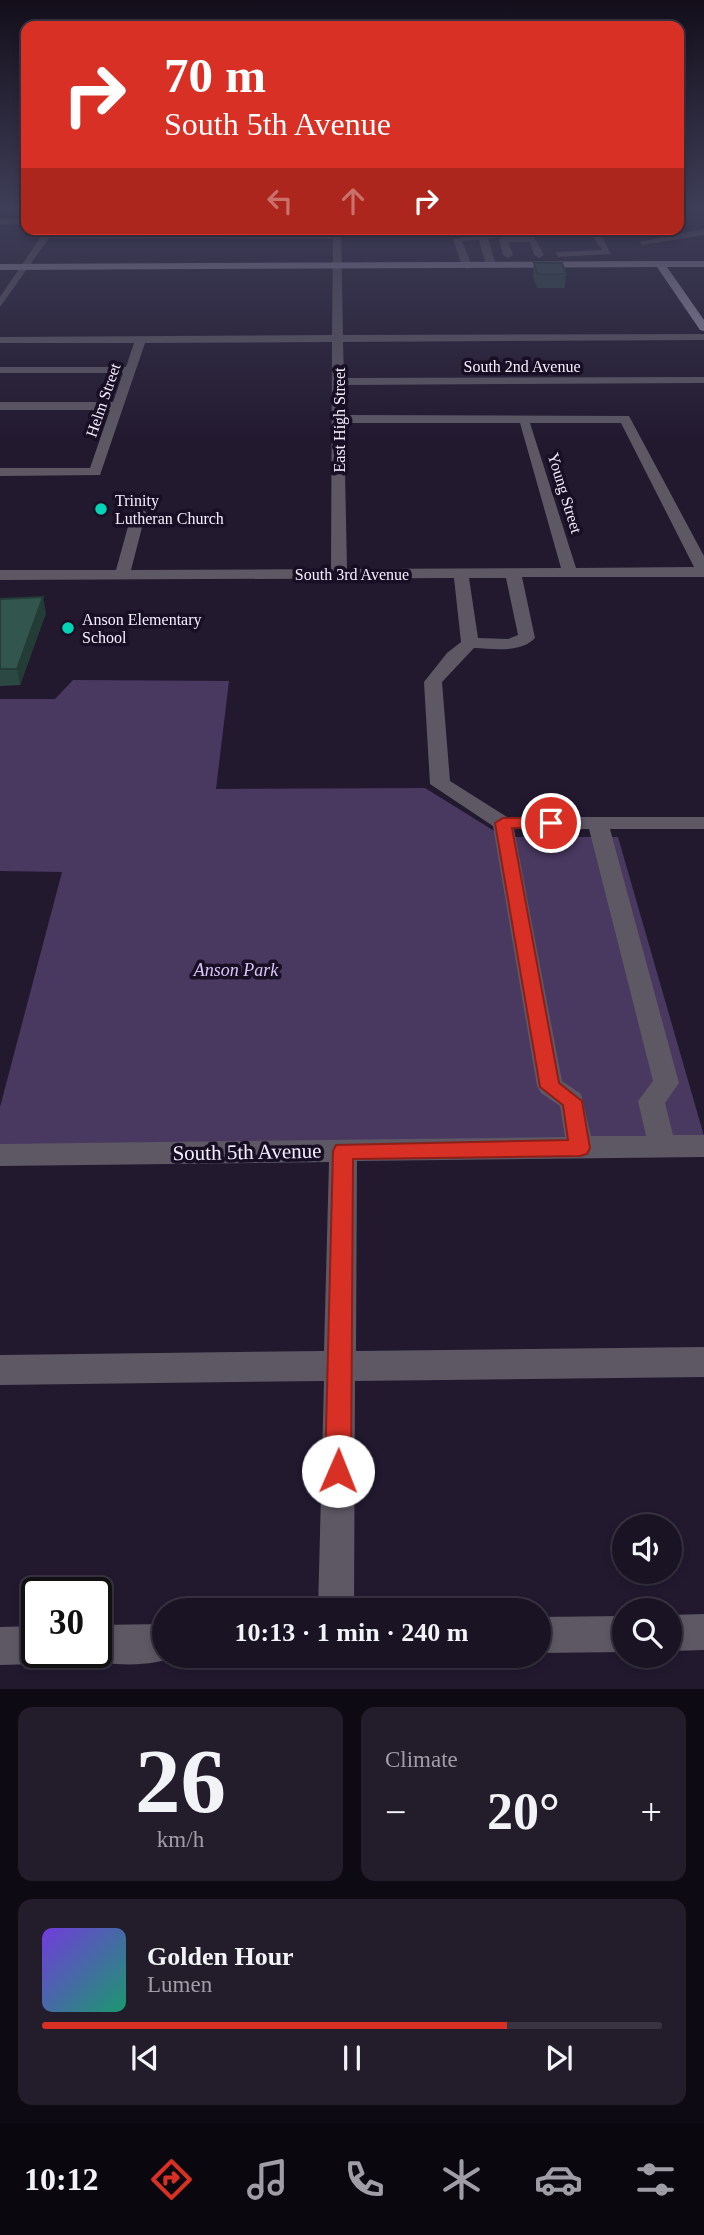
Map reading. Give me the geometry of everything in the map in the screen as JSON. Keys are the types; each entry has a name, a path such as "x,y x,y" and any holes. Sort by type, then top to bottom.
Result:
{"main road":[{"path":"674,285 704,328"}],"street":[{"path":"0,304 12,285"},
{"name":"East High Street","path":"337,285 340,339 338,574"},
{"path":"0,340 704,337"},
{"name":"Helm Street","path":"0,472 94,471 141,340"},
{"path":"0,370 130,370"},
{"name":"South 2nd Avenue","path":"340,382 704,380"},
{"path":"0,406 118,406"},
{"path":"339,419 625,419 704,571"},
{"name":"Young Street","path":"525,424 570,572"},
{"path":"122,575 139,512"},
{"name":"South 3rd Avenue","path":"0,575 704,571"},
{"path":"461,573 470,643"},
{"path":"513,573 527,638 510,644 470,643 453,657 433,682 440,784 503,823 704,823"},
{"path":"503,823 550,1087 572,1101 580,1148"},
{"path":"598,823 666,1083 651,1101 662,1147"},
{"name":"South 5th Avenue","path":"0,1155 704,1146"},
{"path":"336,1598 343,1151"},
{"path":"0,1370 704,1362"},
{"path":"682,1633 704,1632"},
{"path":"551,1635 612,1634"},
{"path":"112,1644 152,1643"},
{"path":"0,1646 21,1645"}],"green space":[{"name":"Anson Park","path":"73,680 229,681 216,789 425,788 504,837 618,837 704,1136 0,1155 0,1107 62,872 0,871 0,699 55,699"}],"building":[{"name":"Anson Elementary School","path":"43,597 17,669 0,669 0,599"}],"place":[{"name":"Trinity Lutheran Church","path":"101,509"},
{"name":"Anson Elementary School","path":"68,628"}],"route":[{"path":"338,1471 343,1151 580,1148 572,1101 550,1087 503,823 551,823"}]}
